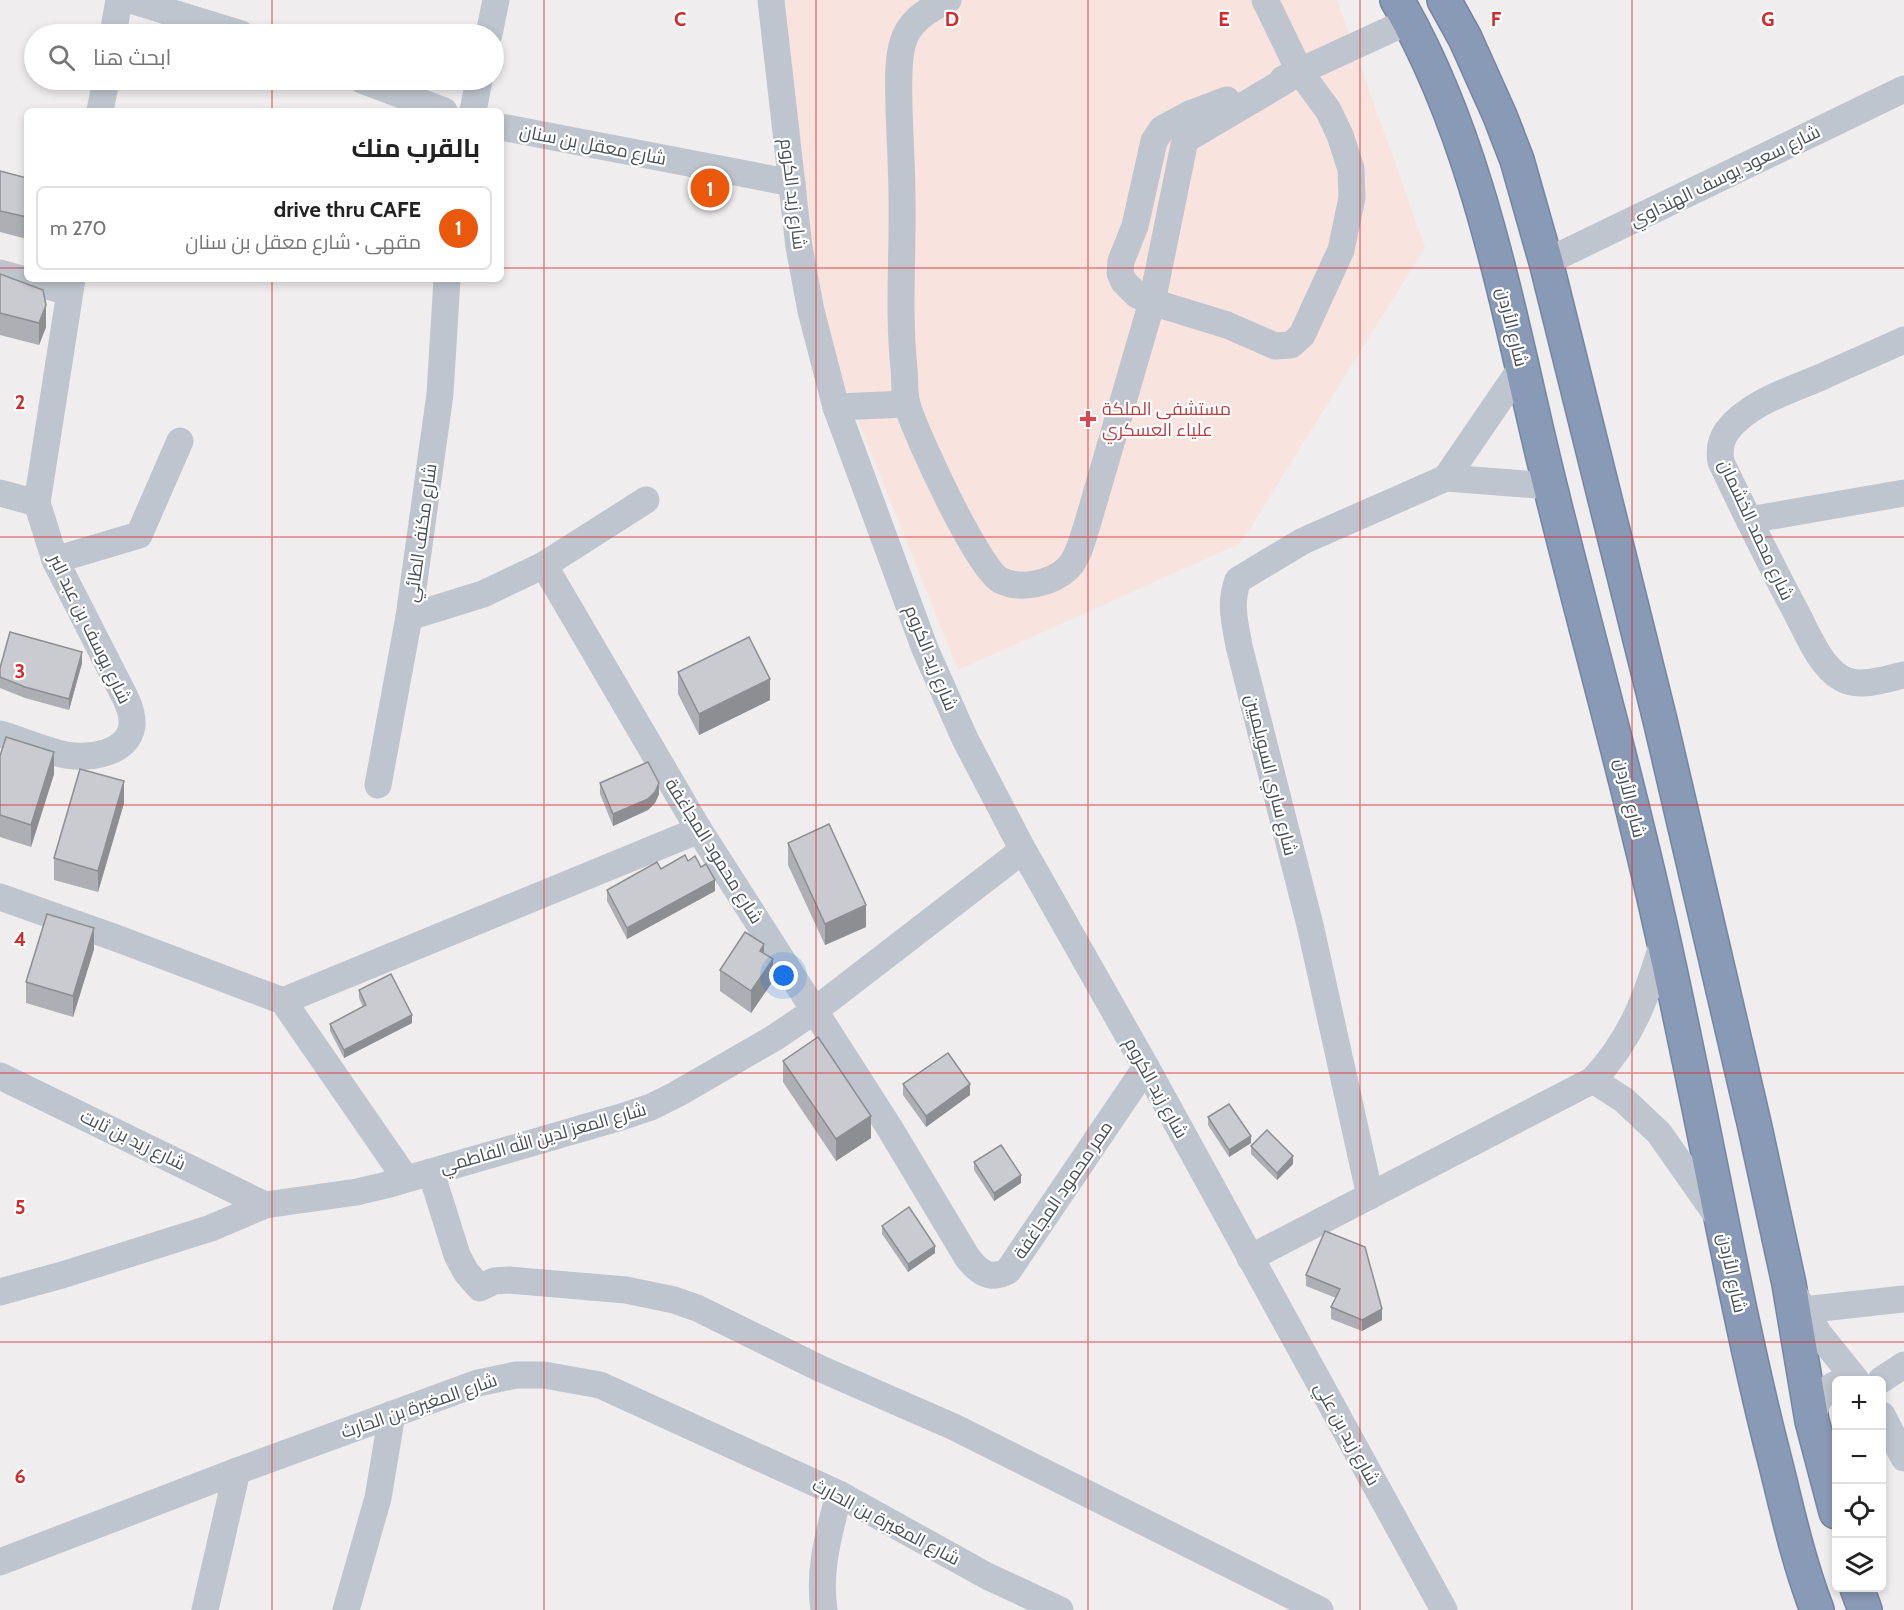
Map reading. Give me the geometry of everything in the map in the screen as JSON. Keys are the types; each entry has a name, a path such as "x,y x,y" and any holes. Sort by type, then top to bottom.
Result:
{"highway":[{"path":"1444,0 1465,38 1500,116 1516,160 1546,262 1660,720 1796,1297 1812,1421 1832,1497"},
{"name":"شارع الأردن","path":"1403,11 1437,82 1470,168 1497,265 1550,486 1639,834 1760,1403 1793,1536 1817,1610"},
{"path":"1859,1592 1865,1610"}],"street":[{"path":"115,24 119,0"},
{"path":"131,0 211,24"},
{"path":"491,24 496,0"},
{"name":"شارع زيد الكروم","path":"771,0 799,247 811,311 836,407 925,649 965,739 1023,850 1146,1067 1250,1258"},
{"path":"948,0 922,14 911,24 902,45 898,77 902,202 902,347 907,404 939,480 971,542 999,580 1014,585 1036,584 1068,568 1088,522 1152,302 1185,140 1403,11"},
{"path":"1265,0 1300,72 1328,110 1340,135 1351,169 1352,198 1341,250 1302,335 1291,345 1275,346 1227,325 1152,302 1129,290 1120,273 1122,261 1134,226 1154,141 1162,129 1190,114 1300,72"},
{"name":"شارع سعود يوسف الهنداوي","path":"1546,262 1904,89"},
{"path":"100,108 103,90"},
{"path":"388,90 436,108"},
{"path":"474,108 477,90"},
{"name":"شارع معقل بن سنان","path":"504,128 792,183"},
{"path":"0,273 24,277"},
{"path":"52,282 70,285"},
{"name":"شارع مكنف الطائي","path":"378,785 409,617 440,394 447,282"},
{"name":"شارع يوسف بن عبد البر","path":"0,734 66,755 88,756 100,754 121,745 128,738 132,727 132,716 126,699 55,560 37,503 70,285"},
{"name":"شارع محمد الخشمان","path":"1904,340 1761,404 1736,422 1726,432 1721,444 1721,462 1810,638 1826,665 1840,678 1850,682 1868,683 1904,675"},
{"path":"1446,478 1522,368"},
{"path":"836,407 907,404"},
{"path":"55,560 139,535 180,441"},
{"name":"شارع ساري السويلميين","path":"1370,1196 1310,925 1252,702 1232,602 1238,580 1275,557 1324,531 1446,478 1550,486"},
{"path":"0,493 37,503"},
{"path":"1749,520 1904,493"},
{"path":"409,617 483,594 544,565 646,500"},
{"name":"شارع محمود المجاغفة","path":"544,565 699,830 889,1127 967,1257"},
{"path":"284,1001 699,830"},
{"name":"شارع المعز لدين الله الفاطمي","path":"0,1292 211,1228 265,1205 357,1192 651,1107 728,1065 814,1011 1023,850"},
{"path":"0,897 284,1001 419,1175 466,1272 480,1288 494,1281 509,1280 626,1290 686,1303 819,1368 954,1427 1320,1610"},
{"path":"1250,1258 1593,1080 1613,1058 1636,1020 1648,993 1663,942"},
{"name":"ممر محمود المجاغفة","path":"967,1257 982,1273 1000,1276 1008,1271 1146,1067"},
{"name":"شارع زيد بن ثابت","path":"0,1076 265,1205"},
{"path":"1593,1080 1624,1100 1659,1133 1722,1223"},
{"name":"شارع زيد بن علي","path":"1250,1258 1444,1610"},
{"path":"1796,1297 1904,1299"},
{"path":"1796,1297 1819,1334 1851,1376"},
{"path":"1870,1376 1904,1365"},
{"name":"شارع المغيرة بن الحارث","path":"0,1562 237,1471 478,1383 516,1375 565,1377 600,1385 839,1494 987,1576 1060,1610"},
{"path":"1812,1421 1814,1408 1821,1396 1832,1387"},
{"path":"346,1610 378,1498 392,1414"},
{"path":"1886,1424 1904,1458"},
{"path":"205,1610 237,1471"},
{"path":"824,1610 821,1594 824,1553 839,1494"}],"shaded area":[{"name":"مستشفى الملكة علياء العسكري","path":"786,0 1337,0 1425,247 1241,543 958,670 808,295"}],"building":[{"path":"0,171 24,177 24,216 0,211"},
{"path":"0,274 43,290 46,305 39,323 0,313"},
{"path":"10,632 82,652 69,699 25,687 0,677 0,668"},
{"path":"749,637 770,679 699,714 678,672"},
{"path":"6,737 54,752 31,825 0,815 0,756"},
{"path":"648,762 659,783 655,792 648,799 613,814 600,783"},
{"path":"80,769 124,781 98,871 54,858"},
{"path":"829,824 866,905 825,924 788,843"},
{"path":"685,855 688,861 695,856 701,867 706,864 715,880 627,928 607,890 657,862 661,869"},
{"path":"47,914 94,928 73,996 26,982"},
{"path":"745,932 764,944 760,951 773,959 751,991 720,970"},
{"path":"391,974 412,1015 344,1050 330,1024 366,1005 359,990"},
{"path":"818,1037 871,1116 836,1139 783,1061"},
{"path":"948,1053 970,1084 926,1116 903,1084"},
{"path":"1229,1104 1251,1136 1229,1150 1208,1117"},
{"path":"1267,1130 1293,1156 1277,1173 1251,1146"},
{"path":"1001,1145 1021,1175 994,1193 974,1162"},
{"path":"909,1207 935,1246 908,1264 882,1226"},
{"path":"1325,1231 1365,1247 1382,1309 1362,1320 1331,1307 1340,1289 1306,1275"}],"place":[{"name":"drive thru CAFE","path":"710,188"},
{"name":"مستشفى الملكة علياء العسكري","path":"1088,419"}]}
